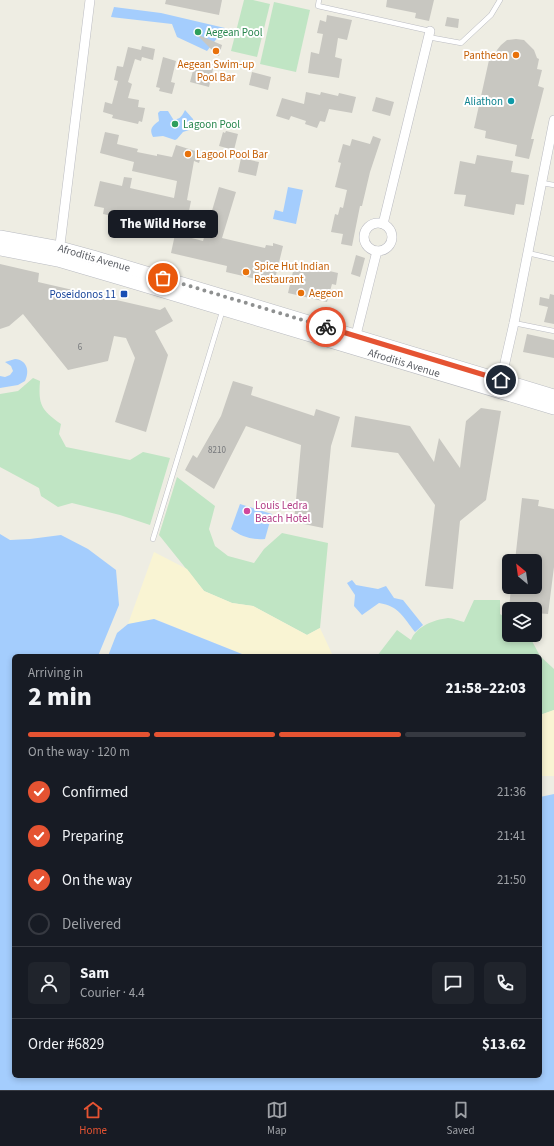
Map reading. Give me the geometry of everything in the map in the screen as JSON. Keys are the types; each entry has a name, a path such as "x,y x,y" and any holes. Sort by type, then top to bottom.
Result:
{"main road":[{"name":"Afroditis Avenue","path":"0,237 356,335 554,396"},
{"name":"Afroditis Avenue","path":"0,249 59,254 312,336 554,408"}],"street":[{"path":"59,254 90,0"},
{"path":"382,224 429,34"},
{"path":"501,380 514,323 554,120"},
{"path":"372,224 382,224 390,230 392,238 386,248 377,251 367,246 364,234 372,224"},
{"path":"356,335 377,251"}],"lane":[{"path":"319,0 318,6 461,43 491,15 500,0"},
{"path":"542,183 554,185"},
{"path":"528,253 554,259"},
{"path":"153,539 224,308"},
{"path":"514,323 554,331"}],"green space":[{"path":"244,0 253,0 270,4 257,57 231,51"},
{"path":"274,2 310,10 296,72 260,64"},
{"path":"33,378 40,381 41,402 45,411 61,424 59,434 66,447 130,460 143,452 170,458 150,525 120,515 72,503 58,507 41,496 39,488 0,467 0,394 18,391"},
{"path":"177,477 215,506 209,529 215,546 228,556 254,563 264,549 282,533 328,543 320,628 307,635 253,606 232,603 204,591 159,535"},
{"path":"474,600 500,600 500,614 502,615 502,642 533,642 539,654 379,654 397,630 411,640 417,631 426,624 437,620 452,618 464,622"},
{"path":"542,658 554,669 554,710 542,714"}],"sand":[{"path":"154,552 187,569 204,591 232,603 253,606 307,635 320,628 332,654 242,654 155,619 128,624"},
{"path":"554,710 554,776 542,776 542,714"}],"water":[{"name":"Aegean Pool","path":"114,7 161,13 225,28 207,51 177,37 172,24 111,17"},
{"name":"Lagoon Pool","path":"185,110 193,119 195,128 183,132 175,140 163,136 153,137 151,130 159,121 158,113 160,111 168,111 173,119 177,119"},
{"path":"288,187 303,190 296,224 273,219 275,210 283,212"},
{"path":"15,359 22,361 25,364 27,373 25,381 18,385 0,388 0,376 5,377 10,375 13,371 11,366 5,362"},
{"path":"240,504 272,514 265,539 247,537 231,529"},
{"path":"0,534 10,540 61,535 88,549 116,570 119,605 99,654 12,654 12,1078 542,1078 542,797 554,794 554,1090 0,1090"},
{"path":"352,580 356,585 378,589 386,586 394,598 403,600 423,625 415,632 400,613 386,604 379,603 362,615 354,606 355,595 347,583"},
{"path":"154,619 242,654 109,654 117,633 128,624"}],"building":[{"path":"166,0 222,0 219,15 165,4"},
{"path":"387,0 434,0 429,21 415,18 416,13 386,7"},
{"path":"327,15 352,20 347,40 338,38 335,57 342,59 339,78 308,73 311,52 319,54 323,34 317,33 320,20 326,22"},
{"path":"447,17 459,19 458,28 445,26"},
{"name":"Aegean Swim-up Pool Bar","path":"196,34 222,45 219,56 217,55"},
{"name":"Aliathon","path":"507,40 524,40 534,50 537,58 539,59 537,69 542,70 538,86 544,88 531,139 534,139 529,159 515,156 517,145 485,138 486,131 474,128 489,60 494,61 497,50"},
{"path":"142,46 155,49 153,60 142,57 141,61 135,59 128,82 132,84 128,98 139,100 138,107 145,108 142,122 139,121 138,124 112,118 113,115 103,112 105,102 112,104 118,81 114,80 117,66 123,67 128,47 141,50"},
{"path":"163,57 176,61 171,82 175,83 172,94 159,91 160,88 156,87"},
{"path":"201,61 214,65 209,87 190,82 195,63 200,64"},
{"path":"252,72 271,77 268,90 249,85"},
{"path":"306,92 320,95 321,92 338,96 339,93 356,97 352,113 329,109 325,122 320,121 317,128 305,124 306,121 291,116 289,120 276,116 282,98 304,104"},
{"path":"376,97 394,102 390,116 372,111"},
{"path":"226,131 238,134 234,150 219,146 223,132 225,133"},
{"path":"105,132 119,135 117,144 138,149 137,152 172,157 176,145 202,153 199,163 194,161 187,200 191,201 184,236 203,241 219,187 236,192 222,238 265,248 266,245 273,246 273,243 283,246 274,283 226,272 227,266 171,253 177,225 150,219 149,224 103,214 104,208 94,206 100,181 122,186 124,177 132,178 130,188 174,198 177,181 132,171 134,162 100,153"},
{"path":"373,136 381,139 370,172 362,206 360,206 352,246 341,244 343,234 331,232 335,214 338,215 340,207 343,208 347,190 335,187 341,163 338,162 343,144 350,146 352,139 370,144"},
{"path":"477,155 513,161 511,172 529,175 524,205 516,204 514,215 464,206 466,195 454,194 460,161 475,164"},
{"path":"241,158 259,162 256,176 238,172"},
{"path":"356,255 365,258 360,277 351,274"},
{"path":"295,263 338,273 336,285 332,284 327,302 288,293"},
{"path":"0,264 39,273 38,282 160,310 165,307 173,321 155,331 168,355 146,432 115,422 135,358 126,338 114,336 108,361 68,370 23,314 9,326 0,329"},
{"path":"550,294 554,295 554,324 544,322 548,307 539,305 540,297 549,299"},
{"path":"527,334 554,340 554,358 523,352"},
{"path":"233,381 253,387 251,395 314,416 316,409 340,417 331,446 323,528 294,522 301,445 246,426 214,489 185,470 193,455 197,458 221,416"},
{"path":"481,408 501,411 486,500 460,521 453,589 425,586 435,505 398,453 351,447 355,416 410,426 434,462 439,438 460,468 466,421"},
{"path":"522,498 539,500 538,506 554,509 554,567 548,614 542,614 542,602 510,602 510,594 542,594 542,554 516,554"}],"way so far":[{"path":"163,278 326,327"}],"place":[{"name":"Aegean Pool","path":"198,32"},
{"name":"Aegean Swim-up Pool Bar","path":"216,51"},
{"name":"Pantheon","path":"516,55"},
{"name":"Aliathon","path":"511,101"},
{"name":"Lagoon Pool","path":"175,124"},
{"name":"Lagool Pool Bar","path":"188,154"},
{"name":"Spice Hut Indian Restaurant","path":"246,272"},
{"name":"The Wild Horse","path":"163,278"},
{"name":"Aegeon","path":"301,293"},
{"name":"Poseidonos 11","path":"124,294"},
{"name":"Louis Ledra Beach Hotel","path":"247,511"}],"route":[{"path":"326,327 501,380"}]}
